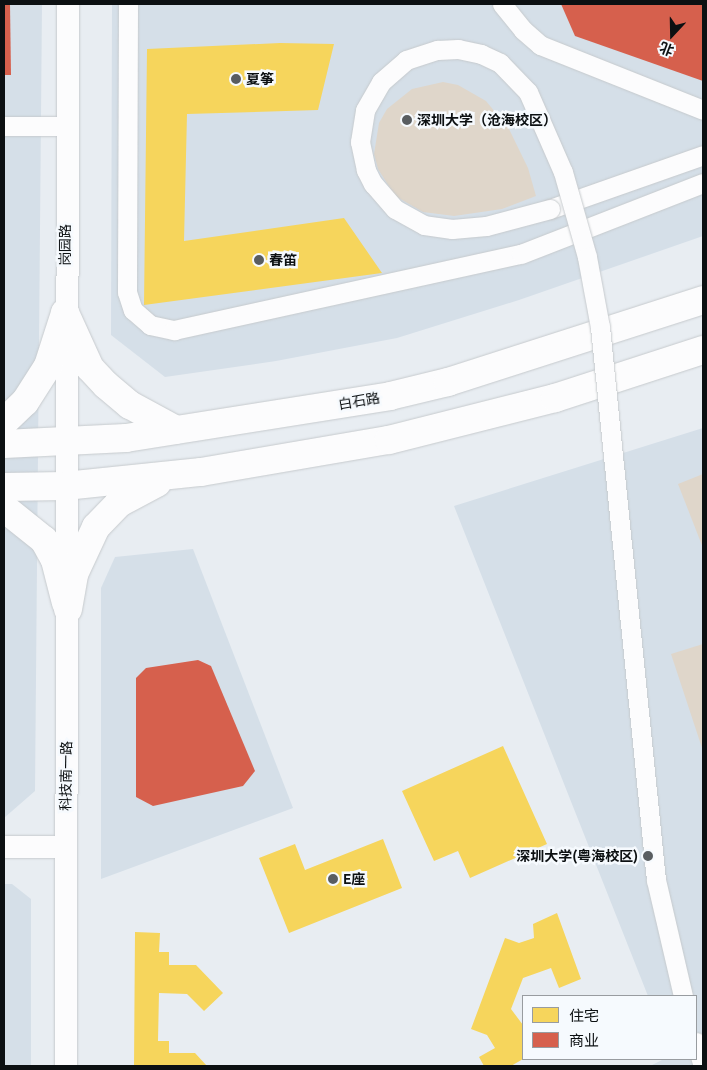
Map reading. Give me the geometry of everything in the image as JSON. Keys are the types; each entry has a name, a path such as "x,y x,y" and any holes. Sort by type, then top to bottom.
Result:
{"main road":[{"name":"白石路","path":"4,444 66,442 176,430 390,396 448,382 703,300"},
{"path":"4,422 25,402 45,373 65,312"},
{"path":"65,312 90,368 106,385 130,405 176,430"},
{"path":"4,488 65,486 176,475 299,457 470,421 555,398 703,350"},
{"path":"68,609 74,574 88,542 104,516 138,492 176,475"},
{"path":"4,508 44,540 55,560 68,609"}],"street":[{"name":"岗园路","path":"65,486 68,4"},
{"path":"128,4 127,292 133,310 150,325 174,330 522,254 703,183"},
{"path":"502,4 523,30 540,45 703,110"},
{"path":"683,995 656,880 600,326 585,248 573,206 572,201 571,197 564,172 528,92 516,76 500,63 481,54 458,49 419,54 392,70 371,96 361,126 364,163 382,196 408,218 445,229 478,227 512,220 550,208 572,201 604,190 703,155"},
{"path":"4,126 66,126"},
{"name":"科技南一路","path":"65,486 68,609 65,847 66,1066"},
{"path":"4,847 65,847"},
{"path":"697,1046 702,1064"}],"shaded area":[{"path":"4,4 42,4 35,791 4,818"},
{"name":"深圳大学（沧海校区）","path":"112,4 703,4 703,236 519,300 397,338 276,361 165,377 111,335"},
{"path":"443,82 458,85 486,101 509,129 528,168 536,196 502,209 454,216 423,212 395,196 378,169 374,154 379,123 387,109 412,89"},
{"name":"深圳大学(粤海校区)","path":"703,428 703,1066 650,1066 662,1060 697,1060 697,995 648,995 454,506"},
{"path":"703,474 703,548 678,484"},
{"path":"193,549 293,808 101,879 101,588 115,557"},
{"path":"703,644 703,751 671,654"},
{"path":"4,884 12,884 31,899 31,1066 4,1066"}],"building: 住宅":[{"path":"280,43 334,44 318,110 187,114 184,241 344,218 382,273 144,305 147,49"},
{"path":"503,746 547,844 470,878 458,851 434,861 402,791"},
{"name":"E座","path":"383,839 402,888 289,933 259,858 295,844 305,870"},
{"path":"557,913 581,979 559,988 551,968 523,978 511,1009 522,1024 522,1060 511,1066 484,1066 479,1057 495,1048 487,1035 471,1029 505,938 519,943 534,938 533,924"},
{"path":"135,932 160,933 159,952 169,952 169,965 196,965 223,993 204,1011 187,994 159,993 158,1041 169,1041 169,1053 195,1053 207,1066 134,1066"}],"building: 商业":[{"path":"4,4 10,4 11,75 4,75"},
{"path":"561,4 703,4 703,81 575,36"},
{"path":"198,660 211,666 255,771 243,786 153,806 136,797 136,678 146,668"}],"place":[{"name":"夏筝","path":"236,79"},
{"name":"深圳大学（沧海校区）","path":"407,120"},
{"name":"春笛","path":"259,260"},
{"name":"深圳大学(粤海校区)","path":"648,856"},
{"name":"E座","path":"333,879"}]}
